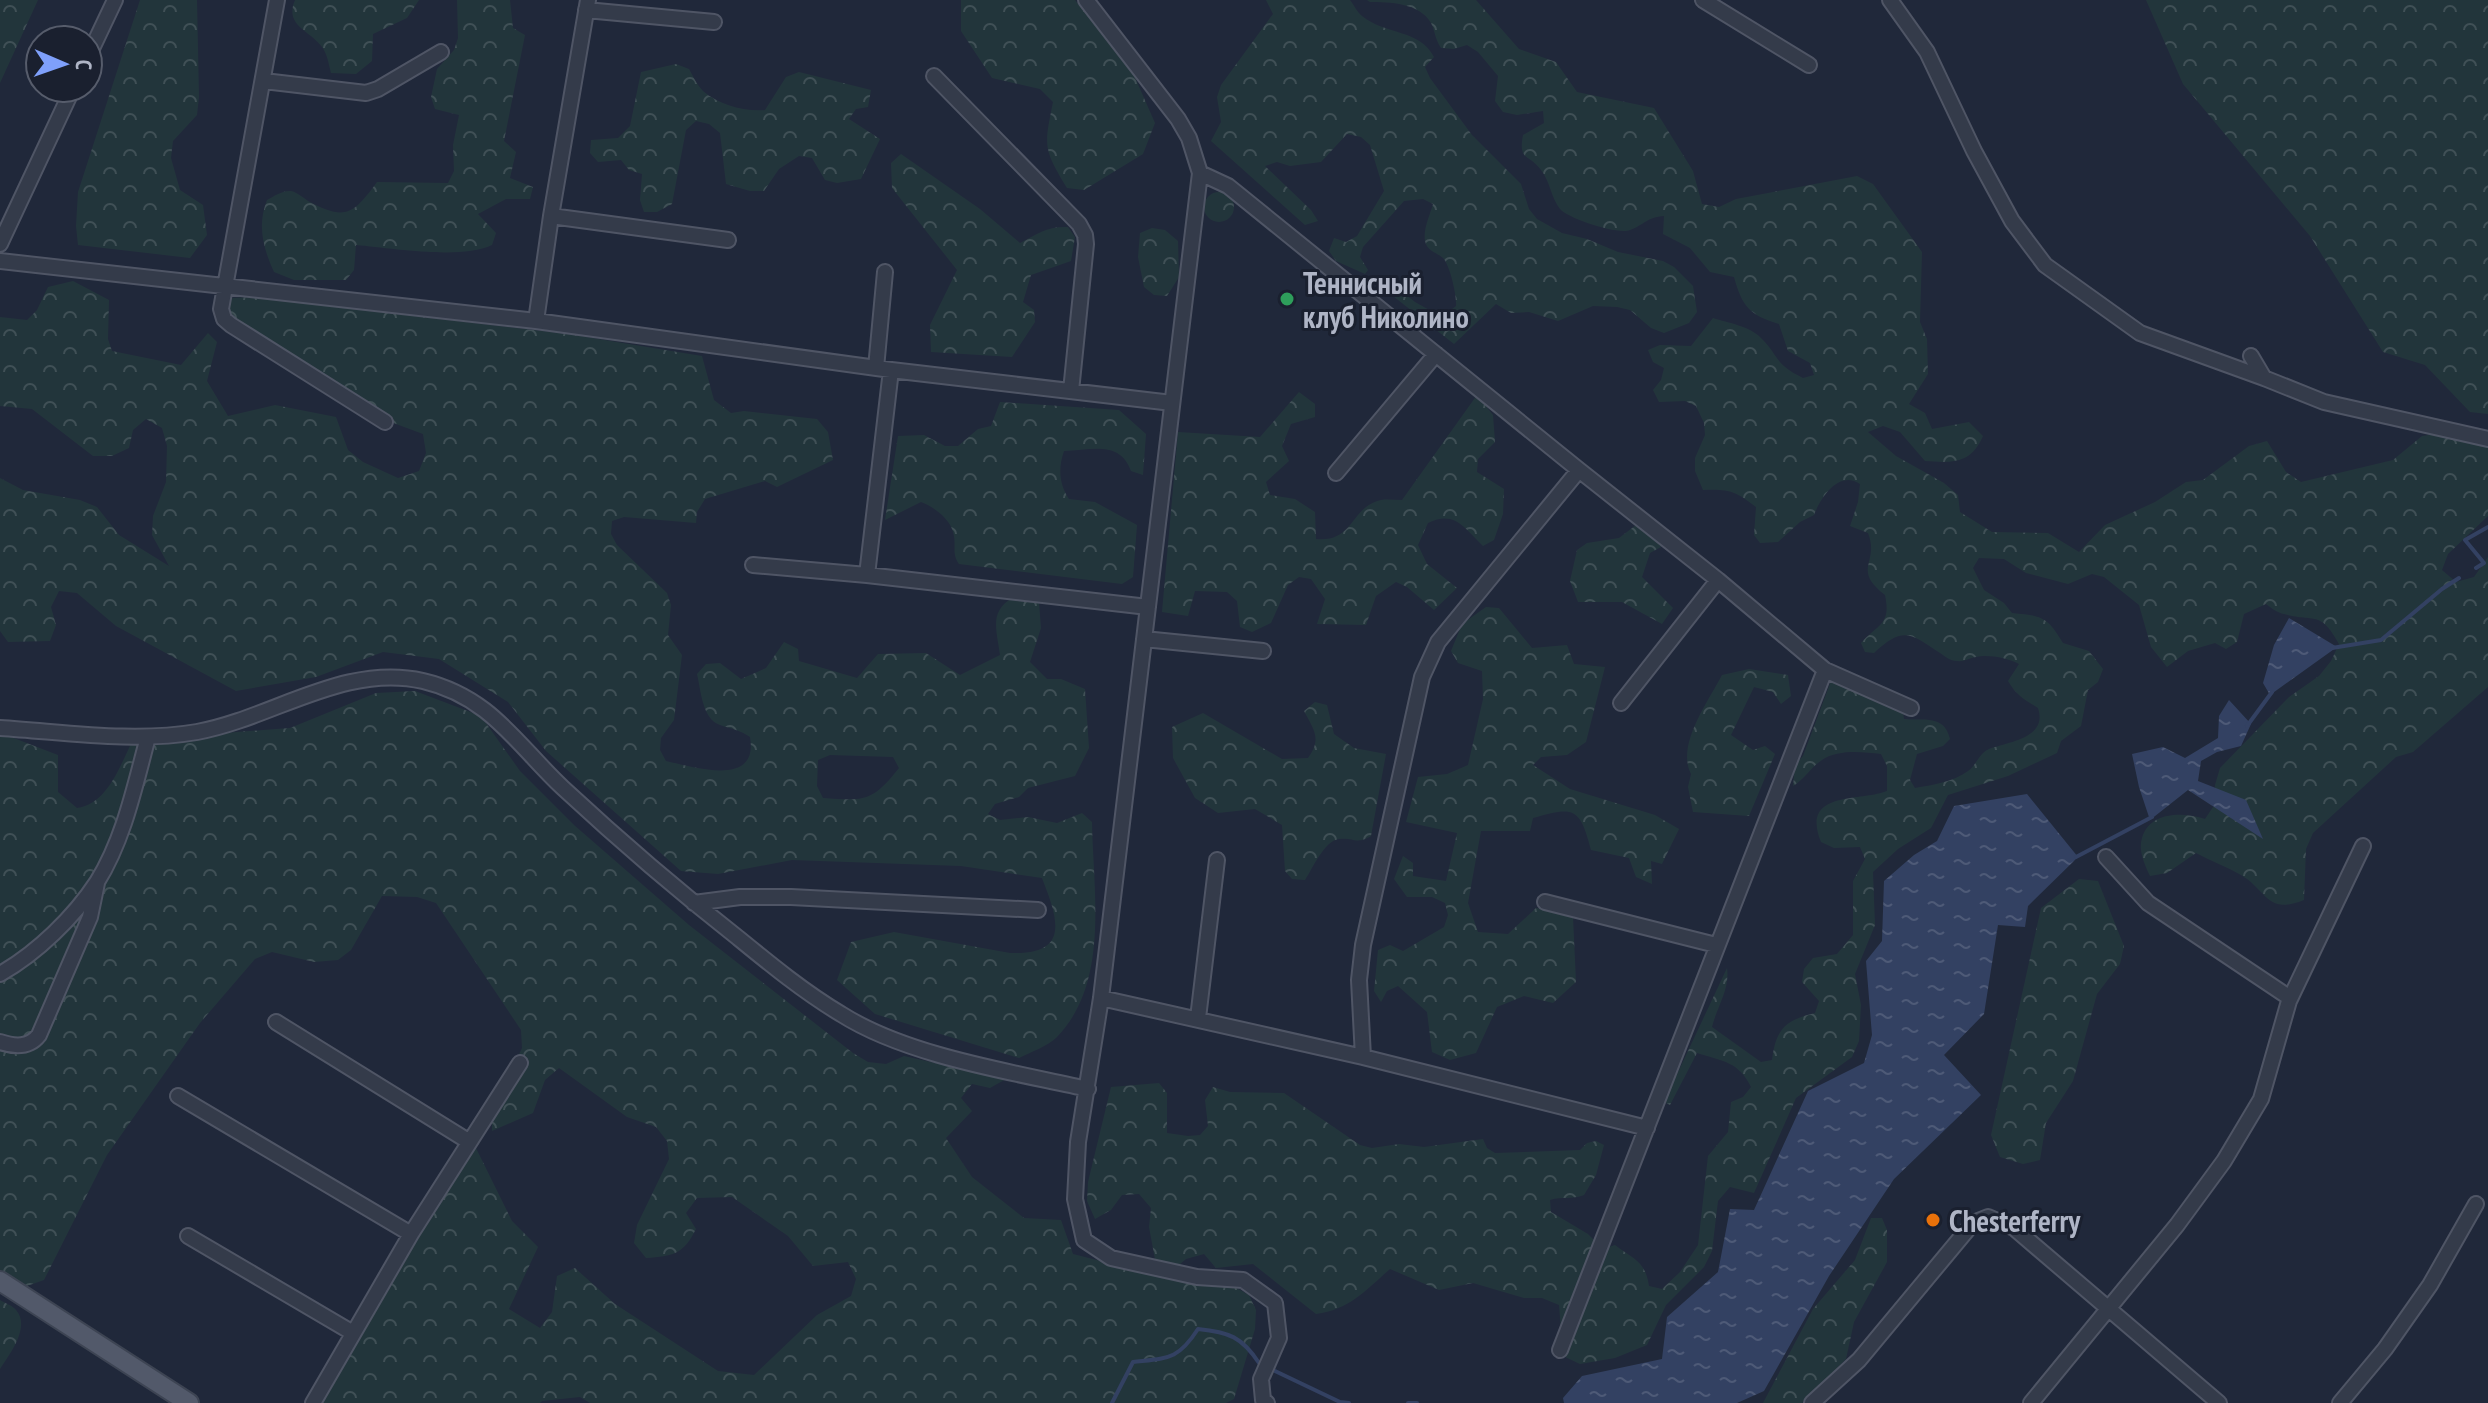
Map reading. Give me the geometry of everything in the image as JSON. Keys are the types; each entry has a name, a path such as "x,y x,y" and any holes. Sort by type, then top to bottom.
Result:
{"main road":[{"path":"0,1281 189,1403"}],"street":[{"path":"104,24 115,0"},
{"path":"277,0 221,309 224,319 231,325 385,422"},
{"path":"1086,0 1178,119 1189,138 1200,173 1101,998 1078,1142 1075,1199 1084,1240 1111,1258 1197,1277 1243,1280 1275,1303 1279,1338 1261,1379 1263,1400 1267,1403"},
{"path":"1703,0 1809,65"},
{"path":"1890,0 1927,52 1974,151 2012,221 2045,265 2140,333 2324,402 2488,439"},
{"path":"536,321 587,5 714,22"},
{"path":"264,81 366,93 441,52"},
{"path":"934,76 1079,224 1085,235 1071,391"},
{"path":"0,244 66,104"},
{"path":"1200,173 1228,186 1718,580 1825,670 1911,708"},
{"path":"551,216 728,240"},
{"path":"0,261 536,321 884,369 1172,403"},
{"path":"867,575 884,369 885,272"},
{"path":"1336,473 1436,354"},
{"path":"2251,356 2264,378"},
{"path":"1363,1057 1359,980 1363,945 1428,660 1438,642 1579,470"},
{"path":"753,565 1148,607"},
{"path":"1621,703 1718,580"},
{"path":"1144,639 1263,651"},
{"path":"1560,1350 1825,670"},
{"path":"0,728 148,737 199,731 330,687 370,678 399,678 451,690 499,720 561,786 694,903 794,983 843,1016 888,1037 961,1060 1088,1089"},
{"path":"0,1042 21,1046 33,1042 39,1035 90,917 97,881 133,795 148,737"},
{"path":"2031,1403 2205,1187 2261,1099 2290,998 2363,846"},
{"path":"2106,857 2148,903 2290,998"},
{"path":"1198,1018 1217,860"},
{"path":"0,974 30,953 56,929 97,881"},
{"path":"694,903 740,897 791,897 1038,910"},
{"path":"1545,902 1716,945"},
{"path":"1101,998 1363,1057 1647,1128"},
{"path":"276,1022 468,1141"},
{"path":"313,1403 411,1234 520,1063"},
{"path":"178,1096 411,1234"},
{"path":"2340,1403 2385,1349 2430,1285 2476,1204"},
{"path":"1812,1403 1859,1360 1973,1223 1988,1217 2014,1228 2219,1403"},
{"path":"188,1236 353,1333"}],"green space":[{"path":"0,0 38,0 27,24 24,24 24,31 0,83"},
{"path":"140,0 197,0 197,115 173,141 171,158 180,190 203,205 207,235 190,258 78,245 78,192"},
{"path":"295,0 419,0 407,18 373,34 372,61 356,74 331,73 324,50 293,16"},
{"path":"457,0 510,0 513,28 525,35 504,141 516,152 510,178 533,187 530,199 506,199 478,214 496,233 492,245 478,249 426,252 356,245 354,270 346,280 294,280 274,272 264,245 262,218 267,200 276,195 291,191 321,207 340,212 354,208 377,182 448,183 454,171 453,145 459,115 435,109 431,97 437,69 454,50 458,38"},
{"path":"961,0 1075,0 1133,73 1155,123 1143,154 1084,190 1067,188 1053,164 1048,147 1053,102 1040,89 992,78 961,31"},
{"path":"1266,0 1350,0 1360,14 1371,22 1420,41 1434,57 1425,67 1430,78 1472,135 1521,184 1529,209 1537,219 1562,233 1618,252 1663,261 1674,267 1693,286 1697,312 1689,323 1664,333 1651,328 1630,310 1617,307 1593,306 1558,321 1529,312 1511,313 1496,304 1454,344 1379,285 1382,276 1415,302 1442,317 1456,306 1446,262 1425,241 1433,204 1423,199 1404,201 1363,247 1360,257 1368,270 1365,274 1336,261 1329,251 1334,238 1346,242 1357,236 1384,191 1370,145 1361,137 1347,134 1321,162 1290,166 1277,162 1265,166 1311,210 1318,221 1305,225 1211,141 1221,122 1217,97 1221,85 1273,14"},
{"path":"1367,0 1476,0 1519,49 1556,62 1577,92 1654,108 1693,171 1702,204 1719,207 1736,199 1857,176 1873,184 1922,252 1920,322 1927,339 1928,374 1909,404 1925,413 1932,429 1969,422 1983,436 1967,457 1935,462 1925,461 1900,432 1883,426 1868,432 1896,456 1944,483 1958,495 1960,512 1992,532 2048,533 2079,552 2105,525 2155,502 2186,482 2203,480 2249,446 2267,441 2286,472 2301,482 2393,460 2422,436 2458,431 2488,444 2488,516 2448,554 2442,570 2456,582 2474,577 2488,557 2488,687 2413,752 2396,757 2313,833 2306,849 2304,900 2291,904 2274,903 2241,875 2196,853 2167,873 2150,876 2141,843 2146,829 2160,818 2187,815 2205,819 2215,804 2215,785 2220,768 2289,697 2319,676 2331,661 2339,644 2327,626 2316,619 2282,613 2266,604 2244,614 2237,642 2226,649 2215,643 2188,651 2167,667 2151,647 2139,605 2104,577 2092,574 2068,584 2026,573 2004,559 1979,558 1973,568 1984,590 2004,603 2012,613 2030,615 2048,622 2063,643 2089,651 2103,669 2098,682 2088,690 2081,726 2061,741 2057,753 2008,776 1948,795 1931,828 1898,849 1873,872 1875,925 1855,974 1861,1005 1859,1041 1852,1057 1796,1098 1754,1193 1730,1187 1718,1201 1712,1251 1704,1267 1666,1305 1647,1345 1615,1358 1580,1364 1563,1356 1559,1305 1542,1298 1524,1298 1473,1283 1439,1290 1390,1269 1348,1304 1316,1314 1253,1264 1216,1268 1204,1254 1186,1259 1173,1270 1156,1265 1149,1227 1151,1208 1139,1194 1122,1195 1111,1210 1095,1219 1087,1201 1088,1182 1111,1087 1159,1083 1167,1093 1167,1133 1188,1136 1200,1135 1208,1126 1205,1100 1213,1087 1230,1092 1284,1093 1360,1145 1372,1148 1399,1144 1424,1147 1483,1139 1487,1148 1495,1153 1580,1150 1587,1143 1596,1141 1604,1145 1596,1175 1584,1195 1550,1200 1551,1212 1588,1234 1603,1249 1615,1245 1641,1266 1649,1286 1662,1289 1680,1272 1698,1245 1708,1156 1728,1132 1731,1102 1743,1097 1751,1087 1735,1067 1697,1053 1670,1105 1664,1102 1727,968 1725,991 1712,1027 1761,1062 1772,1060 1776,1040 1784,1027 1815,1013 1819,1001 1802,982 1804,969 1813,958 1837,954 1853,935 1853,881 1865,859 1860,847 1834,848 1821,842 1817,825 1819,814 1836,801 1887,791 1887,766 1881,754 1835,754 1818,763 1793,786 1795,765 1803,756 1831,681 1841,676 1902,706 1904,719 1932,720 1947,731 1950,739 1943,746 1917,754 1910,780 1915,788 1962,775 1989,749 2016,741 2032,732 2040,718 2038,708 2018,694 2008,681 2019,664 2014,662 1986,656 1952,660 1907,635 1892,639 1874,653 1865,652 1861,643 1885,618 1886,605 1885,595 1875,586 1868,572 1871,543 1868,533 1850,526 1860,484 1845,480 1838,483 1826,494 1814,515 1800,522 1778,542 1760,543 1754,535 1756,507 1732,492 1703,490 1695,471 1695,458 1705,435 1704,423 1696,406 1685,401 1659,402 1653,390 1661,380 1664,368 1653,362 1648,350 1660,345 1691,346 1713,318 1756,334 1782,364 1803,378 1814,375 1810,363 1788,351 1779,324 1760,317 1748,308 1734,277 1710,272 1690,248 1663,234 1664,216 1624,231 1594,225 1560,209 1544,174 1522,149 1523,135 1544,123 1543,111 1517,115 1503,112 1495,101 1498,76 1478,52 1467,45 1454,49 1441,48 1431,23 1420,11 1395,3"},
{"path":"2146,0 2488,0 2488,414 2470,412 2425,365 2383,352 2310,236 2183,84"},
{"path":"676,64 689,69 709,96 724,104 749,110 765,110 786,77 799,72 871,90 868,107 856,109 849,119 880,139 861,179 837,183 825,180 812,158 799,156 779,169 764,191 750,191 726,184 720,133 709,124 696,121 686,130 672,204 657,212 644,212 640,200 642,174 629,170 621,160 598,162 590,153 591,140 618,138 630,126 641,72"},
{"path":"901,154 980,209 1020,243 1043,231 1061,227 1068,227 1075,237 1071,261 1031,275 1023,302 1034,310 1035,322 1012,357 931,352 930,325 957,270 892,188 891,163"},
{"path":"1219,192 1230,196 1234,207 1230,218 1219,222 1208,218 1204,207 1208,196"},
{"path":"1152,228 1165,230 1178,241 1179,277 1167,296 1154,295 1144,287 1138,257 1140,233"},
{"path":"73,281 109,300 108,339 112,351 181,365 208,333 217,342 207,381 228,416 275,405 336,417 348,450 363,462 398,478 419,471 426,453 423,434 388,421 227,316 231,298 250,297 568,334 702,356 714,400 731,413 744,411 817,419 828,432 833,460 777,487 765,481 705,499 697,512 696,523 624,517 612,521 611,534 617,545 667,593 671,605 668,635 682,655 674,720 661,738 660,750 666,761 707,769 735,769 745,763 750,753 750,737 714,722 706,710 697,674 706,664 720,663 741,679 766,668 784,642 798,649 799,661 857,678 878,654 926,653 960,675 1000,655 996,622 1000,609 1006,603 1014,597 1039,603 1041,628 1030,662 1047,679 1061,679 1085,689 1089,748 1075,776 1028,788 1019,797 995,804 988,814 1000,820 1028,817 1057,823 1082,813 1092,822 1095,935 1085,990 1074,1015 1057,1037 1019,1058 875,1014 837,980 851,942 894,932 1010,953 1043,948 1055,932 1055,920 1042,878 961,866 792,860 718,874 681,871 546,751 508,702 439,659 383,652 316,677 236,691 116,626 77,593 59,591 51,607 56,625 50,641 8,642 0,631 0,478 23,490 80,500 97,507 119,535 169,566 152,535 153,516 166,482 167,446 162,428 146,419 133,430 129,448 112,456 93,456 32,409 0,406 0,317 27,320 37,310 48,287","holes":["830,755 893,757 899,768 882,787 867,797 823,798 817,786 818,760"]},
{"path":"1299,392 1315,404 1315,417 1291,424 1282,446 1289,461 1266,482 1270,495 1295,499 1315,512 1316,539 1338,536 1371,504 1381,500 1402,500 1477,395 1493,415 1495,442 1478,459 1477,472 1504,489 1503,514 1494,540 1483,546 1452,520 1428,523 1418,545 1427,564 1457,588 1434,610 1407,587 1396,582 1376,596 1366,625 1317,624 1325,599 1311,579 1299,577 1288,585 1271,623 1252,632 1240,627 1237,601 1227,592 1195,591 1188,616 1162,612 1178,432 1260,437"},
{"path":"1000,402 1119,410 1146,434 1143,475 1131,471 1120,455 1104,449 1064,451 1061,464 1061,482 1069,499 1095,502 1137,525 1133,577 1122,584 959,564 951,527 931,507 921,502 885,520 898,436 924,435 945,446 958,446 978,429 991,426"},
{"path":"1640,522 1653,524 1661,547 1650,553 1642,577 1673,608 1662,624 1622,602 1578,602 1570,581 1577,550 1587,543 1619,538"},
{"path":"1486,607 1499,608 1532,648 1567,645 1574,664 1605,667 1586,742 1567,755 1541,757 1533,765 1570,789 1655,815 1679,829 1662,864 1651,861 1652,884 1636,877 1629,858 1591,850 1583,825 1573,813 1558,812 1533,818 1530,831 1481,831 1468,903 1478,932 1508,934 1536,908 1563,910 1573,917 1576,982 1553,1003 1524,996 1497,1007 1476,1053 1450,1060 1432,1052 1427,1012 1398,986 1387,991 1381,1002 1374,991 1378,950 1390,945 1403,951 1444,927 1448,915 1445,903 1432,897 1407,897 1394,879 1403,856 1413,863 1413,876 1446,881 1457,833 1406,822 1418,777 1447,774 1468,765 1483,699 1482,671 1458,663 1451,651 1462,624"},
{"path":"1749,669 1788,675 1791,696 1781,704 1773,692 1754,687 1731,735 1753,750 1765,746 1775,754 1749,816 1693,812 1688,787 1691,774 1687,763 1696,724 1722,675"},
{"path":"415,691 481,716 520,771 574,825 689,925 853,1053 868,1062 886,1064 904,1056 1006,1079 990,1088 972,1084 961,1098 972,1111 946,1138 972,1177 1024,1218 1061,1220 1073,1254 1195,1285 1233,1286 1249,1295 1256,1310 1255,1329 1234,1399 1226,1403 590,1403 580,1397 540,1403 317,1403 473,1142 512,1221 538,1247 509,1309 540,1328 552,1312 557,1276 575,1268 615,1304 718,1371 754,1375 817,1315 851,1296 856,1279 848,1262 813,1266 788,1236 732,1197 697,1198 686,1213 696,1229 682,1249 670,1255 646,1258 634,1243 637,1225 669,1159 667,1141 656,1127 627,1117 559,1068 545,1080 533,1113 492,1131 492,1112 522,1048 521,1030 436,903 417,897 382,896 351,950 338,960 314,962 272,952 255,959 200,1023 107,1155 44,1280 27,1286 0,1270 0,735 58,755 58,792 77,808 88,805 105,791 133,740 290,728 376,693"},
{"path":"1315,702 1327,705 1334,734 1354,748 1386,754 1371,836 1362,840 1334,841 1324,850 1305,880 1292,879 1285,871 1282,825 1255,809 1218,813 1195,798 1173,758 1172,727 1203,713 1282,759 1308,758 1316,740 1304,711"},
{"path":"2079,879 2098,881 2124,946 2120,964 2097,994 2073,1081 2046,1123 2040,1160 2023,1164 2000,1157 1991,1135 2041,908"},
{"path":"1871,1218 1882,1218 1887,1230 1887,1262 1854,1322 1846,1359 1802,1403 1763,1403 1813,1309 1855,1260"},
{"path":"0,1300 16,1310 21,1324 17,1341 0,1369"}],"water":[{"path":"2289,618 2337,647 2270,695 2263,683 2274,645"},
{"path":"2229,700 2251,724 2241,746 2217,752 2201,761 2198,781 2246,800 2263,839 2188,790 2150,820 2132,754 2163,747 2185,758 2218,738 2219,716"},
{"path":"2027,794 2078,857 2028,906 2025,927 1998,925 1984,1014 1944,1055 1981,1095 1894,1179 1829,1276 1764,1391 1737,1403 1564,1403 1563,1398 1582,1376 1662,1359 1667,1317 1718,1272 1730,1209 1754,1210 1808,1091 1864,1063 1872,1035 1866,961 1882,941 1884,881 1914,855 1937,841 1954,806"}],"waterway":[{"path":"2476,568 2484,563 2465,540 2488,527"},
{"path":"2332,648 2381,640 2459,578"},
{"path":"2247,726 2272,692"},
{"path":"2076,857 2152,817"},
{"path":"1112,1403 1133,1362 1171,1356 1184,1347 1198,1329 1234,1337 1247,1347 1259,1363"},
{"path":"1275,1371 1340,1402 1349,1403"},
{"path":"1408,1403 1417,1403"}],"place":[{"name":"Теннисный клуб Николино","path":"1287,299"},
{"name":"Chesterferry","path":"1933,1220"}]}
